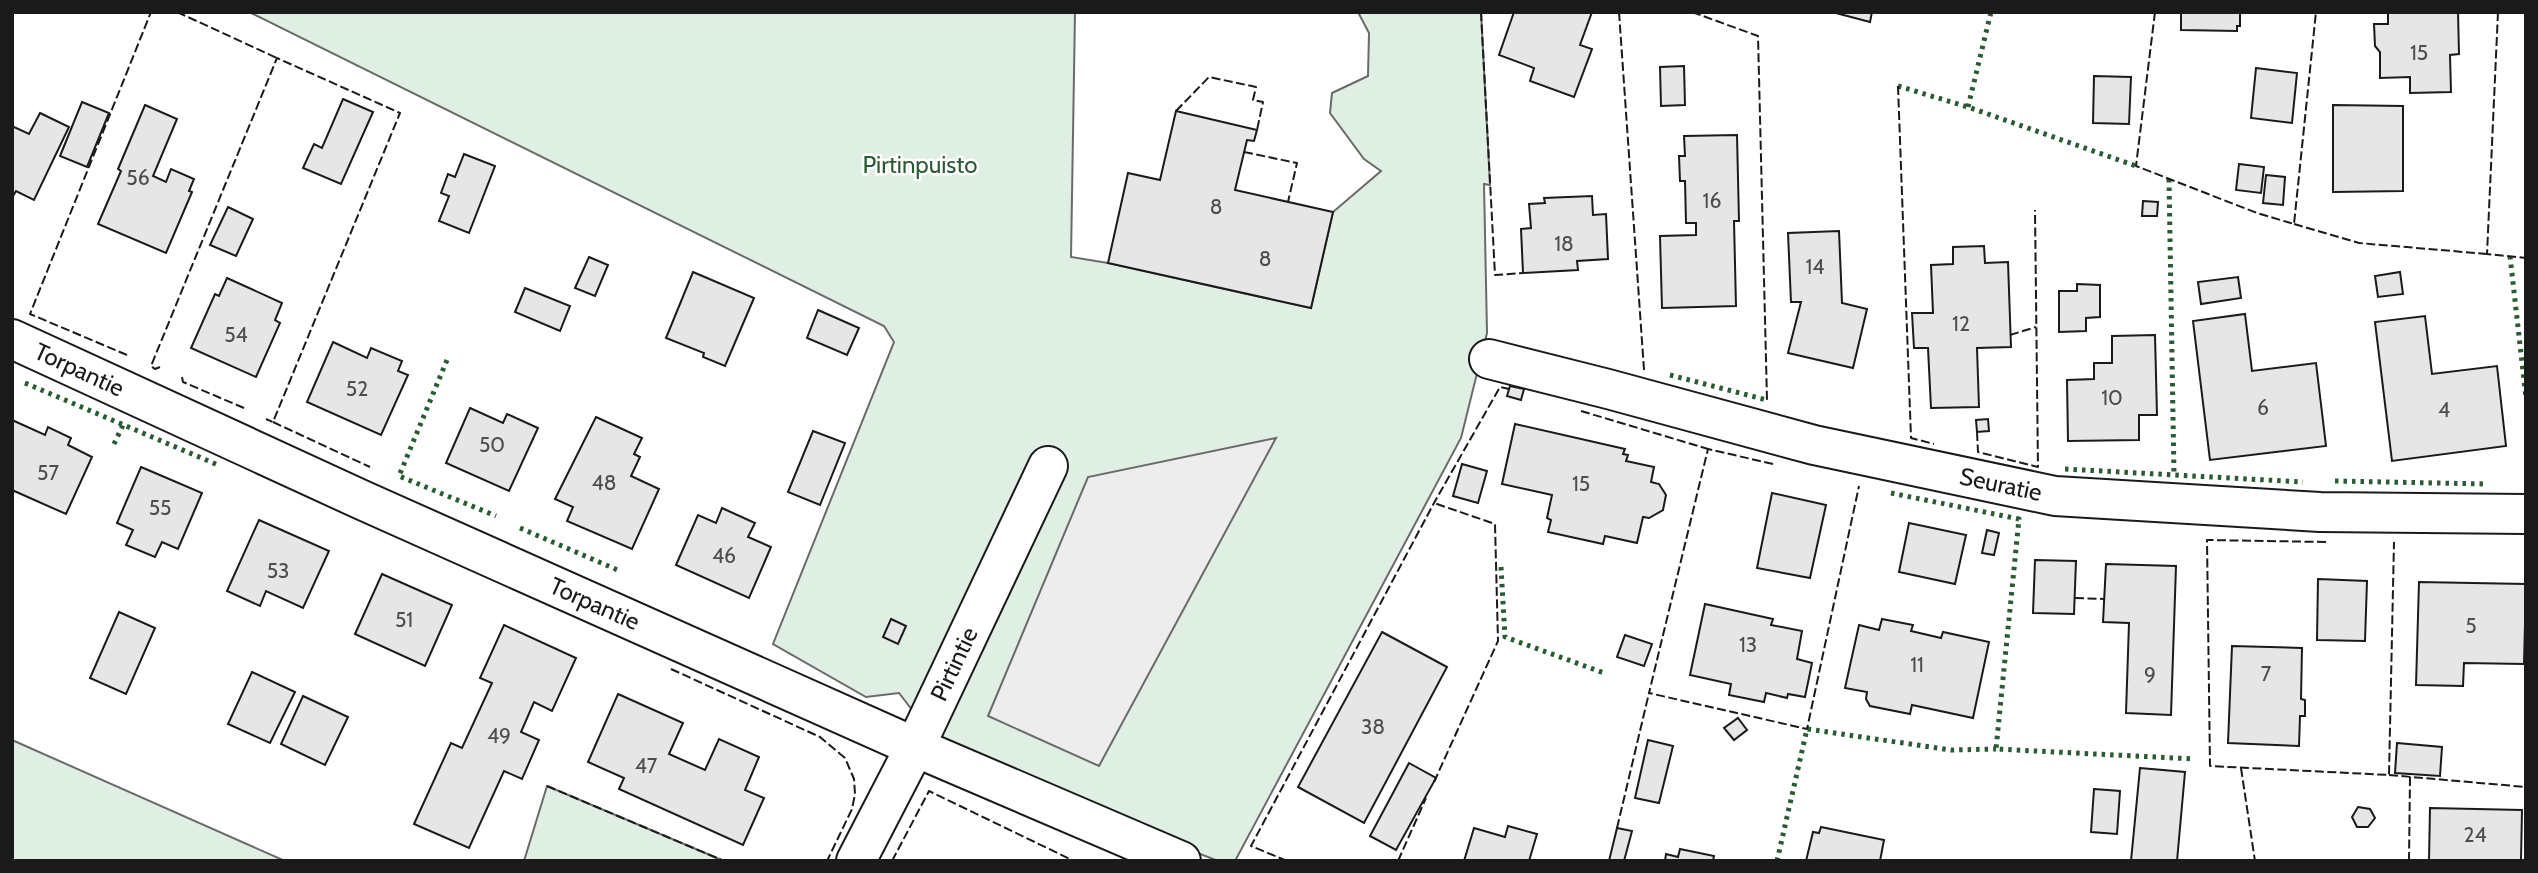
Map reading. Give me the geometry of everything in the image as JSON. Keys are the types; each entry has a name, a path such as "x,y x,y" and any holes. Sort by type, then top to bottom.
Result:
{"street":[{"name":"Torpantie","path":"12,339 362,500 915,747 1181,861"},
{"name":"Seuratie","path":"1489,359 1608,388 1814,446 2055,496 2320,512 2526,514"},
{"name":"Pirtintie","path":"856,861 915,747 1048,466"}],"green space":[{"name":"Pirtinpuisto","path":"249,12 1075,12 1071,257 1311,308 1333,212 1381,171 1364,159 1330,113 1332,93 1368,76 1369,33 1358,12 1481,12 1490,185 1484,184 1487,333 1461,438 1235,861 1218,861 943,750 899,693 866,697 773,644 894,342 884,326"},
{"path":"12,740 285,861 12,861"},
{"path":"547,786 724,861 524,861"}],"shaded area":[{"path":"1276,438 1099,766 988,716 1088,477"}],"building":[{"path":"1514,12 1592,12 1580,45 1592,49 1574,97 1530,81 1534,68 1499,55"},
{"path":"1832,12 1872,12 1870,22"},
{"path":"2181,12 2240,12 2240,26 2237,26 2237,31 2181,30"},
{"path":"2388,12 2458,12 2459,54 2450,55 2451,92 2410,93 2410,77 2380,78 2380,52 2375,46 2374,24 2388,24"},
{"path":"1684,66 1685,105 1661,106 1660,67"},
{"path":"2256,68 2297,73 2292,123 2251,118"},
{"path":"2094,76 2131,77 2129,124 2093,123"},
{"path":"343,99 373,112 341,184 303,168 314,144 322,148"},
{"path":"82,102 109,113 87,167 60,156"},
{"path":"145,105 177,119 153,176 166,182 171,169 194,179 189,191 192,192 166,253 98,224"},
{"path":"2333,105 2403,106 2403,191 2333,192"},
{"path":"1176,111 1257,130 1254,141 1247,140 1235,190 1333,212 1311,308 1108,263 1128,173 1160,180"},
{"path":"40,113 69,127 34,200 16,191 12,198 12,126 29,134"},
{"path":"1737,135 1739,221 1734,221 1736,306 1662,308 1660,236 1696,235 1696,223 1686,223 1685,181 1680,181 1679,156 1685,156 1684,136"},
{"path":"464,154 495,166 469,233 439,221 449,196 441,193 448,174 455,177"},
{"path":"2239,164 2264,167 2261,193 2236,190"},
{"path":"2266,175 2285,177 2283,205 2263,203"},
{"path":"1592,196 1593,215 1606,214 1608,259 1577,261 1578,270 1523,273 1521,229 1531,228 1529,204 1545,203 1544,198"},
{"path":"2143,201 2158,202 2157,216 2142,216"},
{"path":"228,207 253,219 236,256 210,245"},
{"path":"1839,231 1842,303 1867,309 1853,368 1788,353 1801,302 1791,302 1788,233"},
{"path":"1984,246 1985,263 2008,262 2011,347 1977,348 1979,407 1931,408 1928,348 1914,348 1912,313 1933,313 1931,265 1953,264 1953,247"},
{"path":"589,257 608,265 595,296 575,288"},
{"path":"693,272 754,298 725,366 703,357 704,353 666,338"},
{"path":"2400,272 2403,294 2378,297 2375,276"},
{"path":"2238,277 2241,298 2201,304 2198,282"},
{"path":"227,278 282,303 275,320 280,323 256,377 191,348 215,294 219,296"},
{"path":"2077,284 2100,285 2100,317 2086,318 2086,331 2059,332 2059,291 2077,291"},
{"path":"525,288 570,306 560,331 515,312"},
{"path":"818,310 859,328 847,355 807,338"},
{"path":"2245,314 2252,371 2316,363 2326,446 2210,460 2193,321"},
{"path":"2425,316 2432,374 2497,366 2506,446 2392,461 2375,322"},
{"path":"2155,335 2157,415 2139,415 2139,440 2068,441 2067,380 2094,379 2094,363 2112,363 2112,336"},
{"path":"333,342 367,358 371,348 402,361 398,371 408,375 381,435 307,402"},
{"path":"1510,386 1524,389 1521,400 1507,396"},
{"path":"470,408 503,423 507,414 538,428 509,491 446,463"},
{"path":"596,417 642,438 634,454 640,457 631,476 659,489 632,549 567,521 573,507 555,499"},
{"path":"1988,419 1989,431 1977,432 1976,420"},
{"path":"12,420 45,435 48,427 71,438 68,445 92,457 66,514 12,490"},
{"path":"1515,424 1625,449 1623,454 1628,455 1626,461 1654,467 1651,482 1659,484 1666,495 1663,510 1649,518 1643,517 1637,543 1605,536 1603,544 1548,532 1551,520 1547,518 1552,495 1502,484"},
{"path":"813,431 845,443 820,505 788,492"},
{"path":"1462,464 1487,471 1478,503 1453,496"},
{"path":"141,467 202,493 178,549 162,542 155,557 126,545 133,530 117,523"},
{"path":"1772,493 1826,505 1810,578 1757,568"},
{"path":"722,508 755,523 748,537 771,547 749,598 676,565 698,515 716,523"},
{"path":"259,520 329,551 303,608 266,591 260,606 227,591"},
{"path":"1909,523 1966,535 1955,584 1899,572"},
{"path":"1987,530 1999,533 1994,555 1982,553"},
{"path":"2035,560 2076,561 2074,614 2033,613"},
{"path":"2106,564 2176,566 2171,715 2126,713 2129,623 2103,622"},
{"path":"382,574 452,605 425,666 355,634"},
{"path":"2318,579 2367,581 2365,641 2317,640"},
{"path":"2419,582 2526,584 2524,664 2464,663 2463,686 2416,685"},
{"path":"1705,604 1773,619 1771,625 1802,631 1797,659 1812,663 1805,697 1788,694 1787,698 1766,693 1764,702 1729,695 1731,684 1690,675"},
{"path":"119,612 155,628 126,694 90,678"},
{"path":"891,619 906,626 898,644 883,637"},
{"path":"1882,619 1913,625 1911,631 1941,638 1943,632 1989,642 1973,718 1912,705 1910,714 1870,706 1866,699 1867,692 1845,688 1859,625 1879,630"},
{"path":"504,625 576,658 552,711 534,702 521,732 539,740 522,779 504,771 469,848 414,824 451,743 462,748 492,683 480,678"},
{"path":"1382,632 1447,667 1364,823 1298,787"},
{"path":"1625,635 1652,644 1644,666 1617,657"},
{"path":"2232,646 2302,648 2301,699 2305,700 2305,716 2300,716 2299,746 2228,743"},
{"path":"252,672 295,692 270,743 228,724"},
{"path":"618,694 683,723 669,754 705,770 719,739 759,757 745,790 764,798 743,845 619,789 624,778 588,762"},
{"path":"303,696 348,717 325,765 281,744"},
{"path":"1738,718 1747,730 1734,740 1724,728"},
{"path":"1648,740 1673,746 1659,803 1635,798"},
{"path":"2397,743 2442,747 2440,776 2395,773"},
{"path":"1409,763 1436,778 1396,850 1370,836"},
{"path":"2140,768 2185,772 2177,861 2131,861"},
{"path":"2094,789 2120,791 2117,834 2091,832"},
{"path":"2358,807 2370,809 2375,818 2368,827 2357,827 2352,817"},
{"path":"2430,808 2522,810 2521,861 2429,861"},
{"path":"1508,826 1537,834 1529,861 1464,861 1474,828 1505,837"},
{"path":"1821,827 1884,840 1880,861 1806,861 1813,832 1819,833"},
{"path":"1617,828 1632,831 1624,861 1609,861"},
{"path":"1680,849 1714,856 1713,861 1665,861 1666,854 1678,857"}],"hedge":[{"path":"1968,107 1991,12"},
{"path":"1898,86 1968,107 2136,166"},
{"path":"2169,179 2174,475"},
{"path":"2510,256 2526,398"},
{"path":"447,360 399,476 496,516"},
{"path":"1670,375 1767,400"},
{"path":"25,383 218,465"},
{"path":"114,444 123,425"},
{"path":"2065,469 2303,482"},
{"path":"2335,481 2486,484"},
{"path":"1891,493 2019,519 1996,749 2195,759"},
{"path":"520,528 620,571"},
{"path":"1501,567 1505,637 1604,673"},
{"path":"1777,861 1807,729 1951,750 1996,749"}],"fence":[{"path":"127,355 30,314 151,12"},
{"path":"177,12 277,58"},
{"path":"1481,12 1495,275 1523,273"},
{"path":"1619,12 1644,370"},
{"path":"1692,12 1758,36 1767,400"},
{"path":"2155,12 2136,166 2257,213 2294,224 2316,12"},
{"path":"2498,12 2487,254 2526,258"},
{"path":"160,367 155,369 151,366 277,58 400,113 273,422 266,419"},
{"path":"1176,111 1209,77 1256,87 1253,100 1263,102 1257,130"},
{"path":"1898,86 1911,438 1934,444"},
{"path":"1244,152 1297,163 1288,202"},
{"path":"1977,432 1978,452 2038,467 2035,210"},
{"path":"2294,224 2359,243 2487,254"},
{"path":"2010,335 2036,327"},
{"path":"182,377 183,382 244,408"},
{"path":"1287,861 1251,846 1434,503 1500,387 1509,389"},
{"path":"1581,411 1708,449"},
{"path":"273,422 370,467"},
{"path":"1773,464 1708,449 1649,693 1807,729 1859,486"},
{"path":"1434,503 1495,524 1498,641 1434,782"},
{"path":"2326,542 2207,540 2210,766 2389,775 2394,542"},
{"path":"2075,598 2104,599"},
{"path":"671,669 820,737 845,758 854,779 855,794 852,809 827,861"},
{"path":"1617,828 1649,693"},
{"path":"2241,768 2255,861"},
{"path":"2389,775 2526,787"},
{"path":"2409,861 2410,777"},
{"path":"547,786 724,861"},
{"path":"892,861 929,791 1074,861"},
{"path":"1398,861 1426,798"}]}
